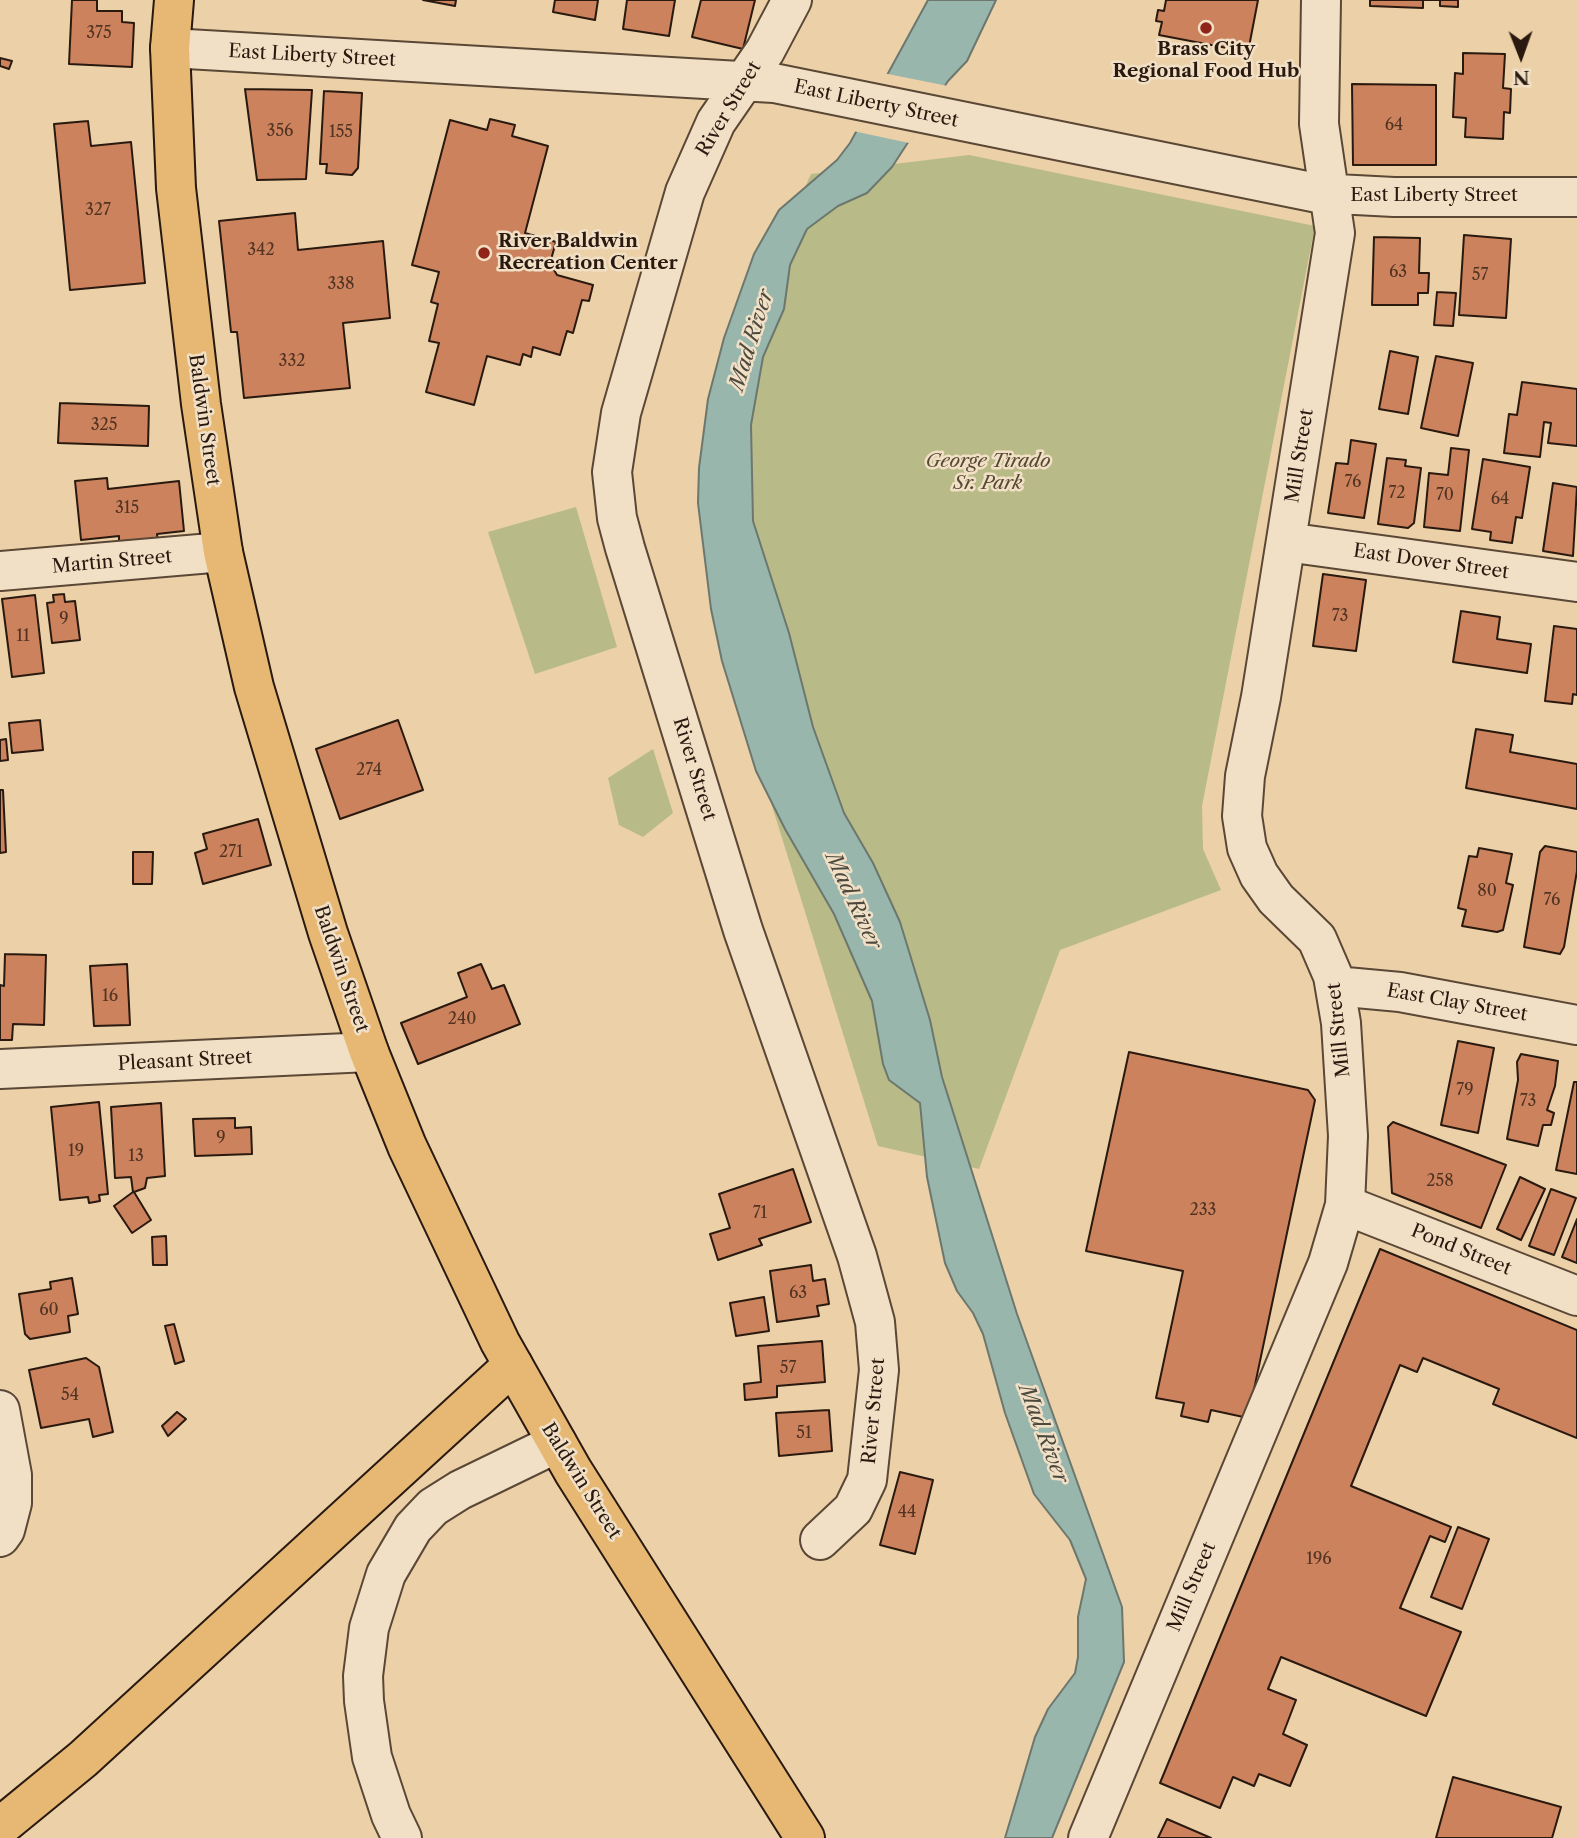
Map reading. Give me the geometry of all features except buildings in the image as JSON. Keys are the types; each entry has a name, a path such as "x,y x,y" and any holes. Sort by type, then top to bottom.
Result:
{"main road":[{"name":"Baldwin Street","path":"174,0 170,48 178,201 201,404 223,552 254,687 284,792 369,1052 434,1207 513,1365 557,1443 805,1838"},
{"path":"0,1827 83,1759 513,1365"}],"street":[{"name":"River Street","path":"792,0 704,145 676,217 621,413 613,454 613,493 625,548 743,930 857,1256 875,1322 879,1370 867,1480 853,1509 820,1540"},
{"name":"Mill Street","path":"1088,1838 1328,1263 1345,1205 1348,1136 1341,1023 1335,986 1327,957 1317,939 1276,899 1259,875 1244,832 1244,776 1286,542 1335,233 1321,153 1318,103 1321,0"},
{"name":"East Liberty Street","path":"170,48 744,80 798,87 1330,195 1577,197"},
{"name":"East Dover Street","path":"1286,542 1577,582"},
{"name":"Martin Street","path":"0,571 223,552"},
{"name":"East Clay Street","path":"1335,986 1400,992 1577,1025"},
{"name":"Pleasant Street","path":"0,1069 369,1052"},
{"name":"Pond Street","path":"1345,1205 1577,1296"},
{"path":"0,1410 12,1475 12,1503 5,1530 0,1537"},
{"path":"402,1838 391,1815 372,1757 364,1702 363,1676 369,1628 387,1574 412,1528 433,1507 460,1490 557,1443"}],"green space":[{"name":"George Tirado Sr. Park","path":"969,155 1315,226 1202,806 1203,849 1221,890 1060,950 979,1169 878,1146 734,684 759,291 811,174"},
{"path":"576,507 617,647 535,674 488,532"},
{"path":"653,749 673,813 643,837 619,825 608,778"}],"water":[{"name":"Mad River","path":"928,0 996,0 967,61 948,81 892,167 867,193 838,206 807,229 790,265 784,309 763,357 751,425 753,521 789,633 813,727 844,813 873,863 900,922 930,1020 942,1077 1017,1314 1122,1607 1124,1662 1052,1838 1005,1838 1035,1737 1048,1709 1075,1673 1078,1657 1078,1617 1086,1579 1070,1540 1034,1494 1005,1413 983,1334 973,1313 957,1291 945,1263 927,1177 920,1103 889,1080 883,1064 872,1001 834,914 785,829 756,771 722,661 711,609 698,503 699,468 708,399 724,338 754,254 779,210 837,160 850,143"}],"pier":[{"path":"883,73 948,86 909,143 853,131"}],"place":[{"name":"Brass City Regional Food Hub","path":"1206,28"},
{"name":"River Baldwin Recreation Center","path":"484,253"}]}
